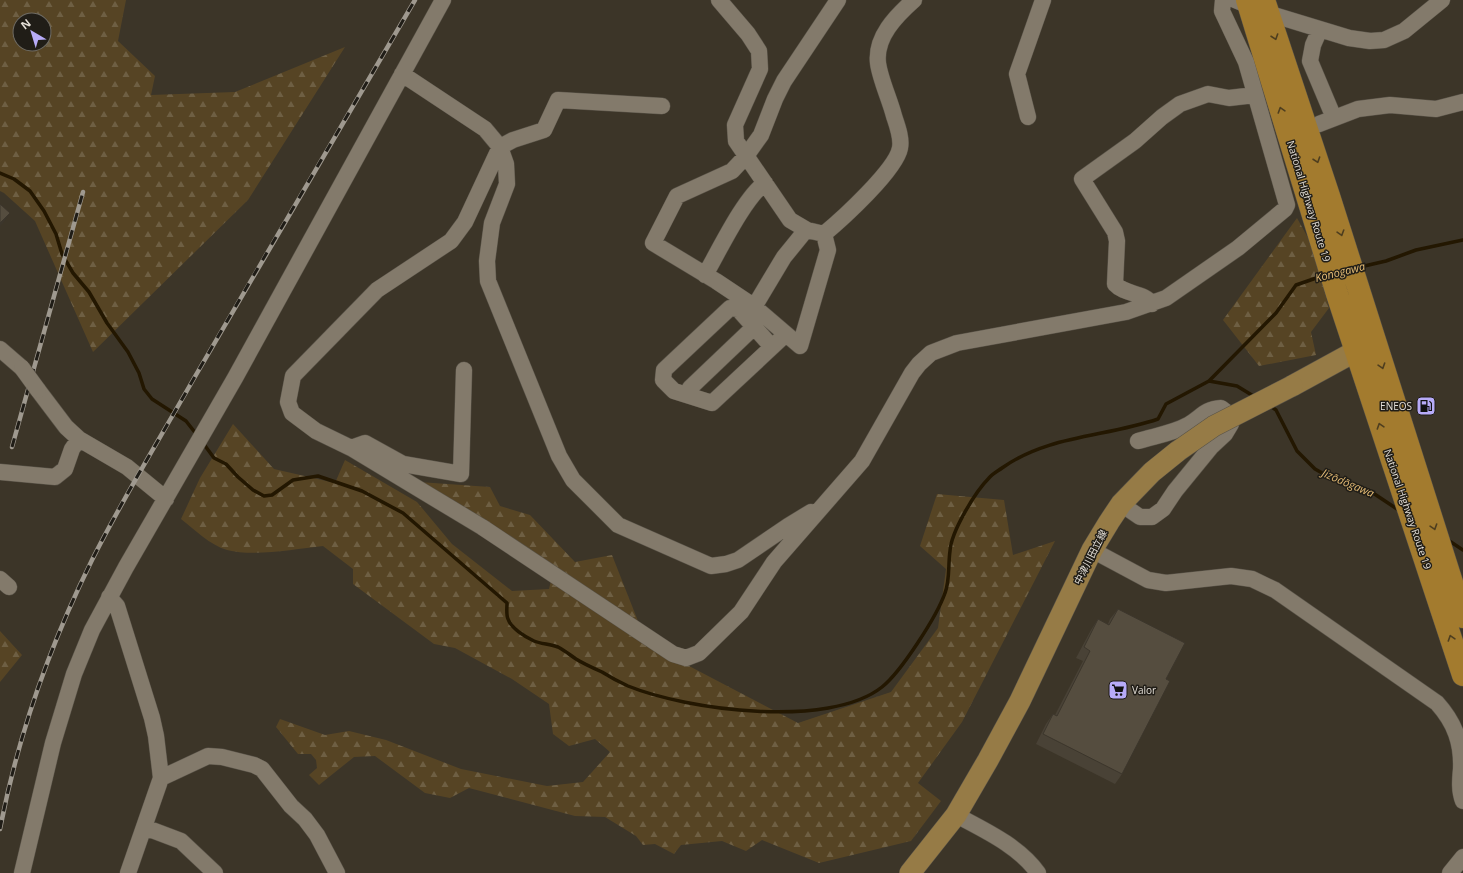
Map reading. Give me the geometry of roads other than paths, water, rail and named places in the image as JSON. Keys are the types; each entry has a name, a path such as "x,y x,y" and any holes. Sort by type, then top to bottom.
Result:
{"highway":[{"name":"National Highway Route 19","path":"1252,4 1319,198 1358,289 1365,348 1397,477 1463,675"},
{"name":"National Highway Route 19","path":"1319,198 1337,294 1365,348 1422,490 1463,617"}],"main road":[{"name":"中津川田立線","path":"910,873 956,815 1020,701 1092,550 1121,504 1152,472 1178,451 1214,426 1365,348"}],"street":[{"path":"22,873 53,743 68,692 84,648 109,597 235,378 443,0"},
{"path":"719,0 748,34 759,51 760,69 735,125 736,141 790,220 806,230 824,234"},
{"path":"824,234 828,250 800,346 754,307 705,274 653,243 677,196 732,171 746,156 761,135 774,99 784,81 838,0"},
{"path":"824,234 840,220 893,164 900,148 899,130 878,63 880,42 897,14 914,0"},
{"path":"1028,117 1017,74 1043,0"},
{"path":"662,106 558,100 544,130 513,140 500,147 465,222 451,240 376,290 293,376 288,402 292,413 316,431 351,448 482,527 673,654 686,658 700,653 741,612 774,562 822,505 862,461 912,373 931,353 957,343 1126,312 1152,304 1166,298 1238,248 1285,209 1287,205 1272,136 1254,95 1246,62 1222,11 1223,0"},
{"path":"1252,4 1320,29 1360,40 1384,40 1404,31 1442,0"},
{"path":"1320,29 1313,45 1310,61 1327,121 1358,109 1390,105 1436,109 1463,102"},
{"path":"402,74 485,129 500,147 506,164 507,184 492,223 487,261 488,281 559,456 573,480 618,525 711,566 726,564 738,560 822,505"},
{"path":"1152,304 1149,299 1119,288 1115,284 1117,241 1115,232 1082,179 1135,141 1162,117 1180,104 1208,94 1229,98 1254,95"},
{"path":"705,274 735,221 758,187 765,183"},
{"path":"754,307 784,257 806,230"},
{"path":"772,347 738,310 730,308 664,370 663,380 674,391 712,403 786,334"},
{"path":"688,395 690,388 754,327"},
{"path":"0,349 22,368 66,427 79,439 170,493"},
{"path":"351,448 365,443 403,464 461,474 464,370"},
{"path":"1121,504 1140,517 1152,517 1163,509 1175,491 1211,447 1225,434 1231,424 1229,414 1221,408 1211,409 1197,417 1189,425 1138,441"},
{"path":"0,472 55,477 65,469 72,449 79,439"},
{"path":"1092,550 1148,580 1166,583 1231,576 1252,579 1275,590 1437,703 1450,720 1459,742 1461,755 1460,786 1463,801"},
{"path":"109,597 117,606 152,718 156,736 161,778 128,873"},
{"path":"161,778 208,756 222,756 254,765 262,769 291,806 305,819 338,873"},
{"path":"956,815 1003,842 1032,864 1038,873"},
{"path":"144,827 181,841 215,873"},
{"path":"1450,873 1463,857"}],"waterway":[{"path":"0,173 14,179 30,191 44,211 56,234 62,254 73,273 89,292 107,323 128,352 139,373 144,389 152,399 186,421 197,435"},
{"name":"Konogawa","path":"1360,267 1386,261 1416,250 1463,240"},
{"path":"203,443 214,458 226,464 253,490 264,496 272,495 293,480 318,476 362,491 403,513 507,603 508,619 512,626 519,632 534,641 558,647 582,663 628,686 654,695 720,708 757,711 794,711 828,708 858,700 882,687 890,680 918,643 927,629 945,593 948,583 951,543 959,523 983,484 992,475 1020,457 1038,449 1158,419 1166,404 1209,381 1276,313 1296,285 1325,275"},
{"name":"Jizōdōgawa","path":"1209,381 1237,386 1255,397"},
{"name":"Jizōdōgawa","path":"1270,406 1276,410 1297,451 1315,469 1331,478 1370,491 1400,511"},
{"name":"Jizōdōgawa","path":"1448,540 1463,550"}],"railway":[{"path":"0,829 16,759 37,691 62,625 92,560 141,469 415,0"},
{"path":"12,447 83,192"}],"place":[{"name":"ENEOS","path":"1426,406"},
{"name":"Valor","path":"1118,690"}]}
